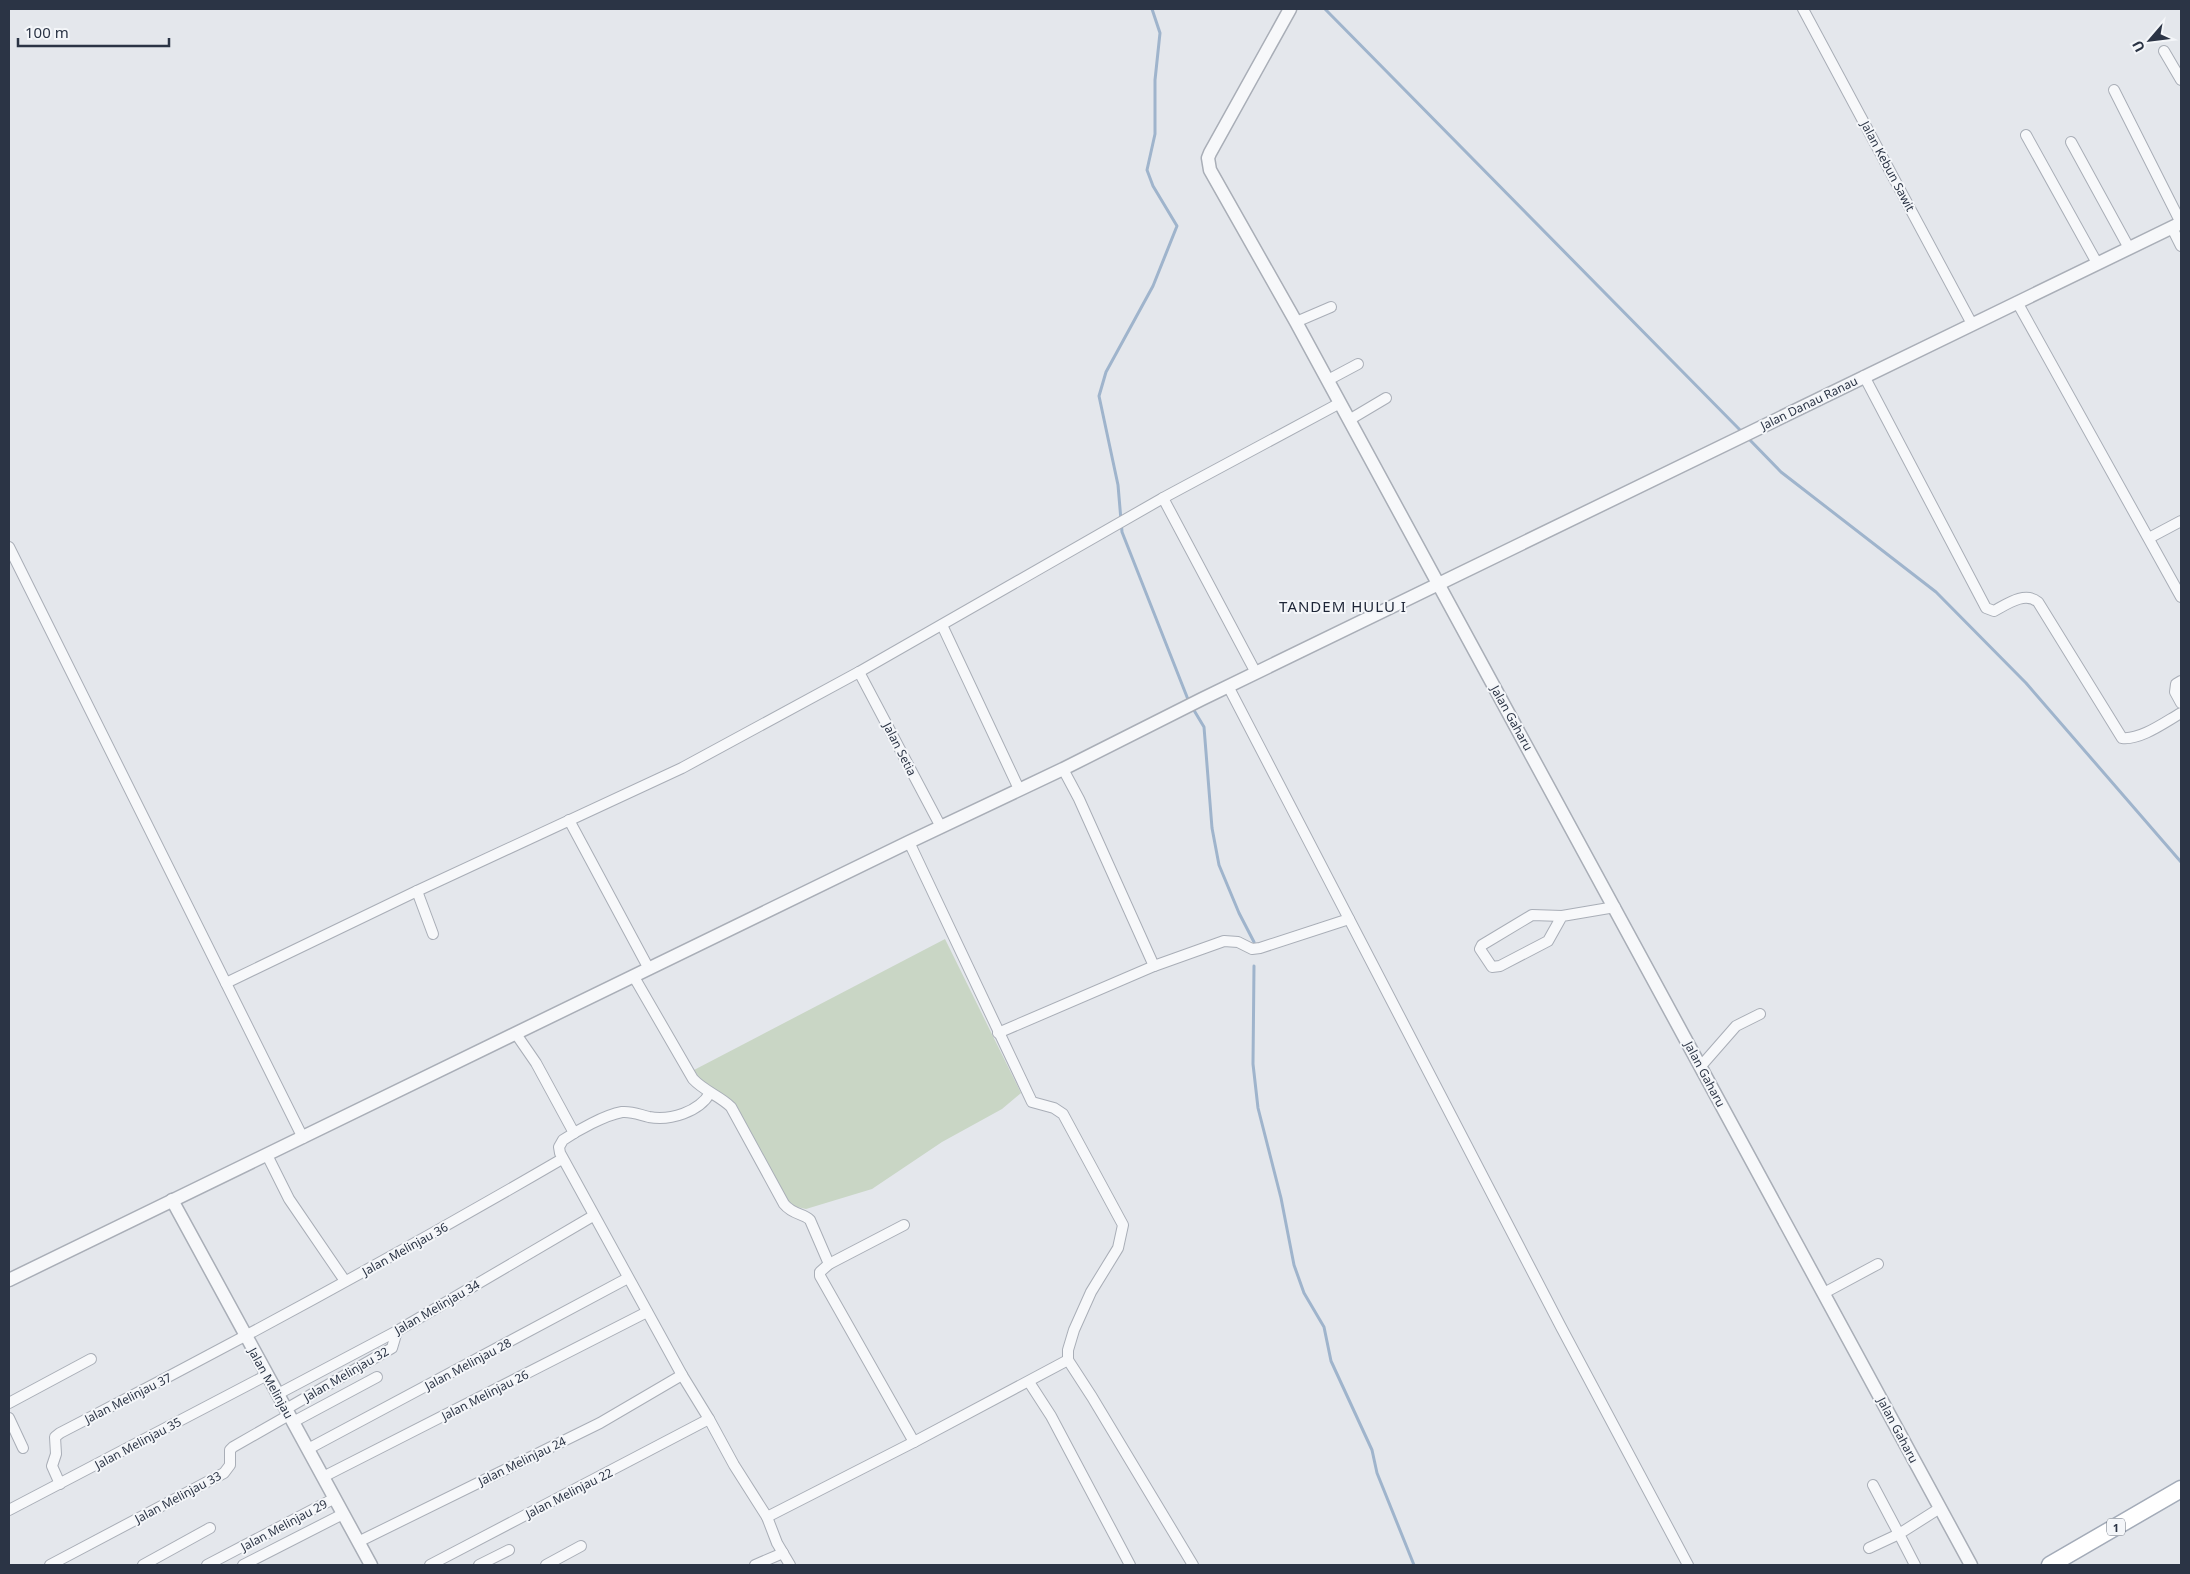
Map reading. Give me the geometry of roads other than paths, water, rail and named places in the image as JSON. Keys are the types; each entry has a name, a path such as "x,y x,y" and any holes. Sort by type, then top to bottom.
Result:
{"main road":[{"name":"1","path":"2050,1565 2181,1489"}],"street":[{"name":"Jalan Gaharu","path":"1290,9 1210,153 1208,164 1328,380 1971,1565"},
{"name":"Jalan Kebun Sawit","path":"1803,9 1972,324"},
{"path":"2164,51 2181,80"},
{"path":"2114,90 2178,225 2181,246"},
{"path":"2026,135 2097,263"},
{"path":"2071,142 2128,248"},
{"name":"Jalan Danau Ranau","path":"9,1280 1063,769 1256,672 1864,376 2178,225"},
{"path":"2017,302 2181,597"},
{"path":"1296,322 1331,307"},
{"path":"1328,380 1358,364"},
{"path":"1864,376 1986,608 1994,611 2029,597 2038,602 2122,738 2129,738 2147,731 2181,713"},
{"path":"1349,420 1386,398"},
{"path":"226,983 417,891 682,768 859,672 1163,498 1340,403"},
{"path":"1163,498 1256,672"},
{"path":"2149,538 2181,520"},
{"path":"9,547 303,1138"},
{"path":"942,625 1019,789"},
{"name":"Jalan Setia","path":"859,672 941,827"},
{"path":"2181,680 2176,684 2175,688 2181,703"},
{"path":"1228,686 1561,1327 1688,1565"},
{"path":"1063,769 1113,872 1154,966"},
{"path":"570,820 649,969"},
{"path":"909,842 1032,1102 1054,1108 1063,1114 1123,1225 1118,1248 1091,1292 1074,1330 1068,1350 1068,1360 1193,1565"},
{"path":"417,891 432,934"},
{"path":"1562,916 1548,941 1500,966 1492,967 1480,949 1482,944 1532,915 1562,916 1615,907"},
{"path":"998,1033 1154,966 1224,940 1238,942 1252,949 1260,948 1349,919"},
{"path":"634,977 693,1079 710,1094 731,1108 789,1211 807,1217 810,1220 829,1264"},
{"path":"1701,1066 1736,1026 1760,1014"},
{"path":"516,1034 536,1063 574,1133"},
{"path":"710,1094 701,1105 676,1116 650,1117 625,1112 574,1133 560,1143 559,1147 562,1159 682,1375 734,1465 768,1517 777,1543 790,1565"},
{"path":"267,1155 289,1199 345,1281"},
{"name":"Jalan Melinjau 36","path":"246,1335 430,1236 562,1159"},
{"name":"Jalan Melinjau","path":"172,1200 371,1565"},
{"name":"Jalan Melinjau 34","path":"278,1394 397,1331 593,1216"},
{"path":"904,1225 829,1264 820,1272 822,1280 914,1442"},
{"path":"1824,1293 1878,1264"},
{"name":"Jalan Melinjau 28","path":"308,1449 628,1278"},
{"name":"Jalan Melinjau 26","path":"323,1477 647,1312"},
{"name":"Jalan Melinjau 32","path":"289,1415 392,1348 397,1331"},
{"name":"Jalan Melinjau 37","path":"60,1484 52,1466 56,1454 55,1437 60,1432 182,1371 246,1335"},
{"path":"9,1403 91,1359"},
{"path":"768,1517 1068,1360"},
{"name":"Jalan Melinjau 35","path":"9,1510 268,1375"},
{"name":"Jalan Melinjau 24","path":"358,1542 600,1423 682,1375"},
{"path":"289,1415 377,1377"},
{"path":"1029,1382 1051,1416 1130,1565"},
{"name":"Jalan Melinjau 33","path":"50,1565 224,1473 230,1465 230,1450 233,1447 289,1415"},
{"path":"9,1418 23,1448"},
{"name":"Jalan Melinjau 22","path":"430,1565 709,1419"},
{"path":"1873,1485 1915,1565"},
{"name":"Jalan Melinjau 29","path":"207,1565 335,1498"},
{"path":"1869,1548 1899,1534 1940,1508"},
{"path":"243,1565 343,1514"},
{"path":"144,1565 210,1528"},
{"path":"546,1565 581,1546"},
{"path":"479,1565 509,1550"},
{"path":"755,1565 783,1553"}],"waterway":[{"path":"1152,9 1160,33 1155,80 1155,134 1147,170 1153,186 1177,226 1153,286 1106,372 1099,396 1118,485 1122,532 1189,702"},
{"path":"1325,9 1743,433"},
{"path":"1747,437 1781,472 1936,592 2026,683 2181,862"},
{"path":"1192,707 1204,727 1212,828 1219,865 1239,913 1254,942"},
{"path":"1254,966 1253,1064 1258,1108 1281,1198 1294,1265 1304,1293 1324,1327 1331,1361 1372,1450 1377,1473 1414,1565"}],"district":[{"name":"TANDEM HULU I","path":"1343,606"}]}
